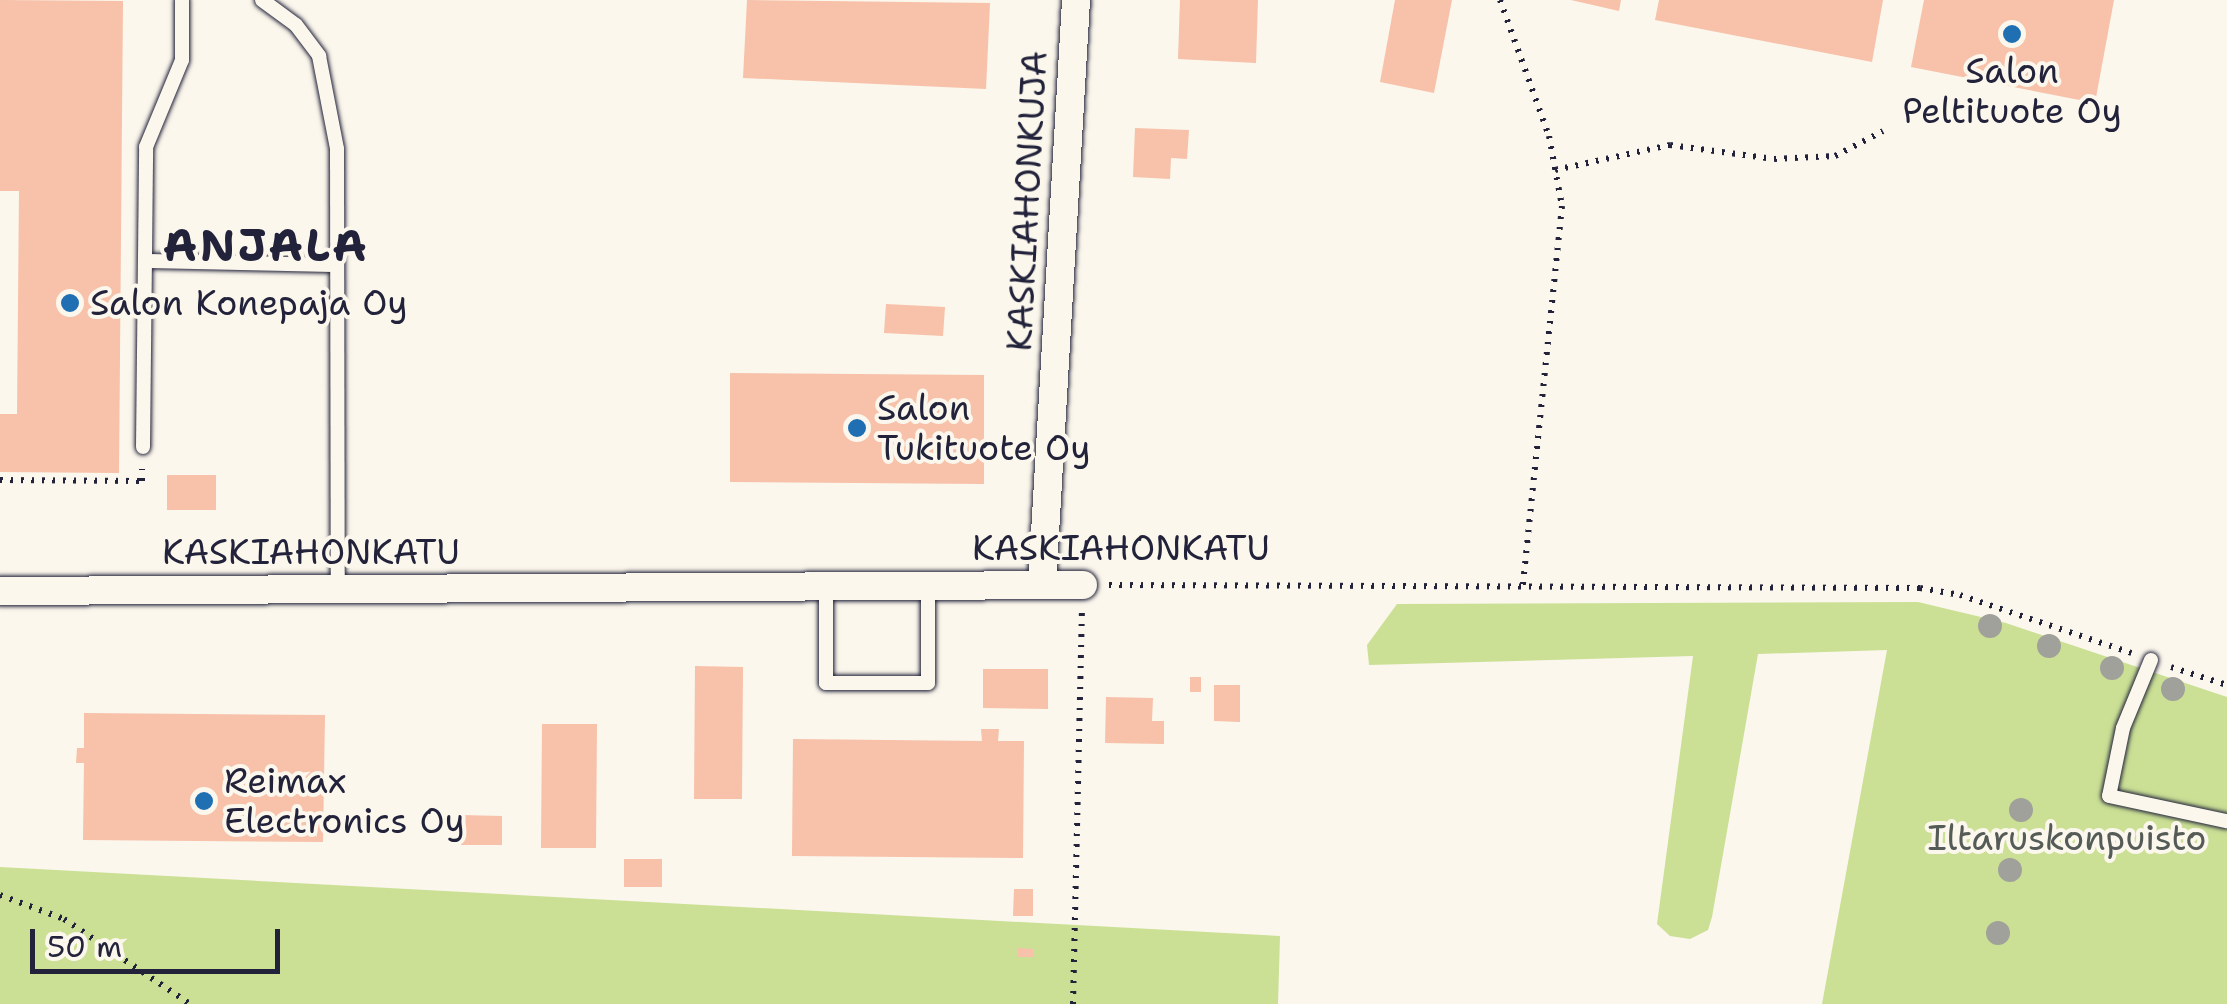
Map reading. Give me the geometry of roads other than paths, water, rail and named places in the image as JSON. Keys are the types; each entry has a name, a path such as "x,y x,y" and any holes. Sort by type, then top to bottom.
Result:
{"street":[{"name":"KASKIAHONKUJA","path":"1042,586 1076,0"},
{"name":"KASKIAHONKATU","path":"0,591 1083,585"}],"lane":[{"path":"142,447 146,147 182,60 182,0"},
{"path":"262,0 296,25 319,56 337,150 338,589"},
{"path":"145,260 337,266"},
{"path":"826,586 826,683 928,683 928,586"},
{"path":"2151,660 2123,728 2109,796 2226,821"}],"place":[{"name":"Salon Peltituote Oy","path":"2012,34"},
{"name":"Salon Konepaja Oy","path":"70,303"},
{"name":"Salon Tukituote Oy","path":"857,428"},
{"name":"Reimax Electronics Oy","path":"204,801"}],"district":[{"name":"ANJALA","path":"266,246"}],"park label":[{"name":"Iltaruskonpuisto","path":"2067,838"}]}
